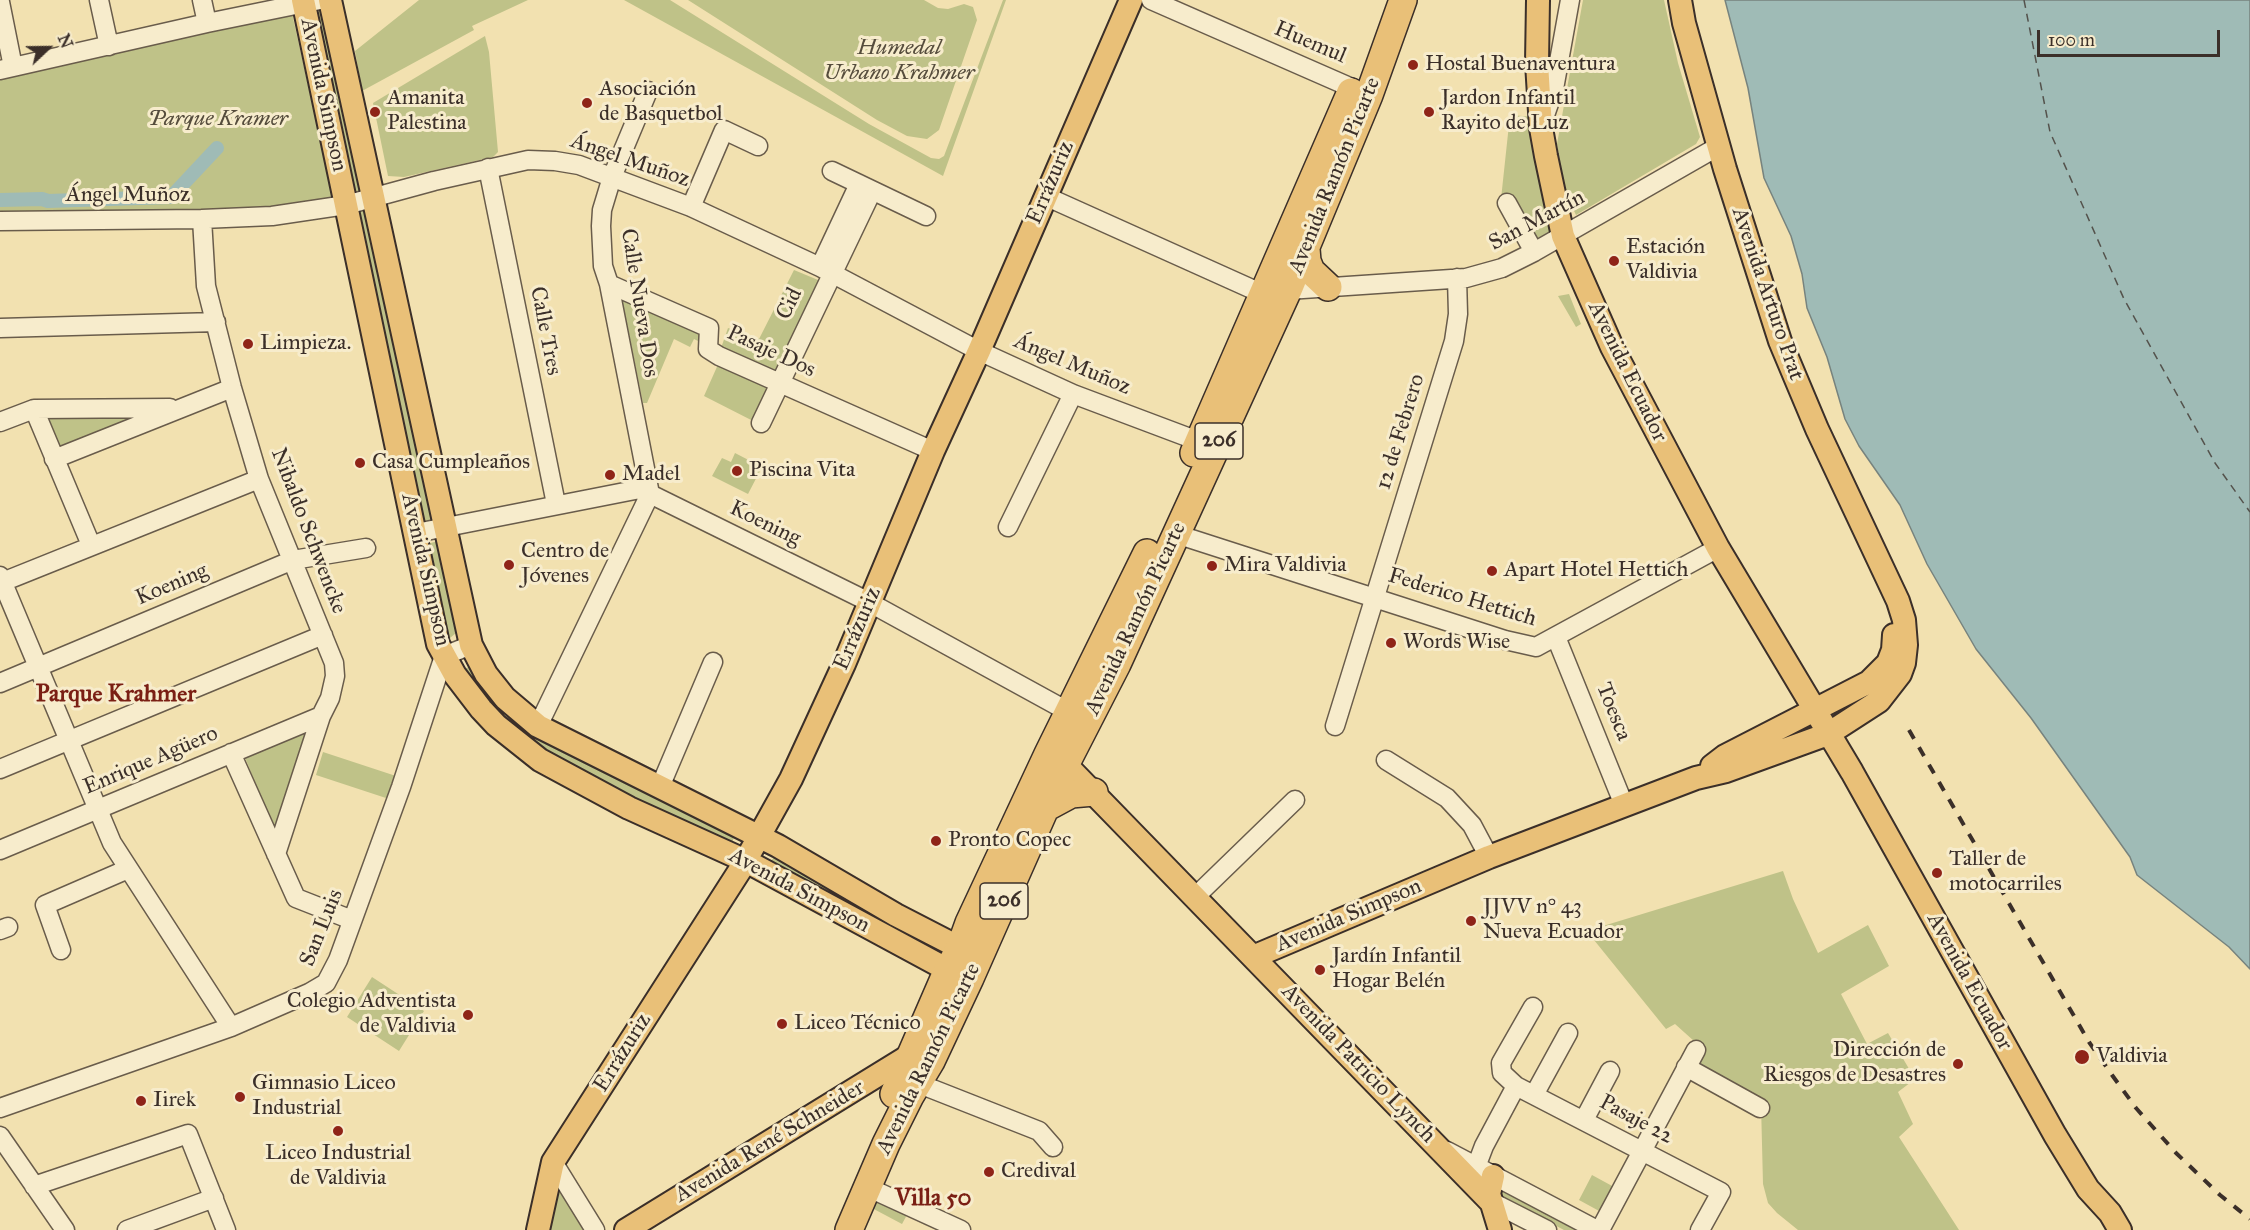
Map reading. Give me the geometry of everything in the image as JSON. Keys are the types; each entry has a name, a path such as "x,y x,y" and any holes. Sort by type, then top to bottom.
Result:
{"highway":[{"name":"Avenida Ramón Picarte","path":"849,1230 917,1083 931,1061 1045,808 1116,664 1176,534 1352,88 1383,0"},
{"name":"Avenida Ramón Picarte","path":"837,1230 969,923 1124,602 1198,441 1270,297 1306,249 1369,95 1402,0"},
{"path":"1306,249 1308,266 1328,287"},
{"path":"1066,763 1064,744 1072,726 1069,712"},
{"path":"1045,808 1071,794 1094,792"},
{"path":"954,959 965,957 962,994"}],"main road":[{"name":"Avenida Simpson","path":"330,0 471,645 486,674 500,693 538,726 760,837 896,915 954,959"},
{"name":"Errázuriz","path":"538,1230 553,1162 746,861 818,722 933,451 979,351 1131,0"},
{"name":"Avenida Ecuador","path":"1538,0 1537,63 1541,129 1563,236 1612,347 1718,548 1852,772 2044,1116 2088,1189 2108,1230"},
{"name":"Avenida Arturo Prat","path":"1680,0 1684,23 1719,146 1767,305 1790,368 1898,601 1904,620 1905,656 1899,674 1887,693 1828,734"},
{"name":"Avenida Simpson","path":"309,1 346,204 438,644 467,693 510,738 532,755 629,808 954,959"},
{"name":"Avenida Arturo Prat","path":"1815,711 1869,682 1888,663 1893,650 1894,628 1886,577"},
{"name":"Avenida Simpson","path":"1696,778 1725,756 1815,711"},
{"path":"1852,772 1850,732 1861,713"},
{"name":"Avenida Simpson","path":"1066,763 1253,957 1489,857 1696,778 1726,771 1828,734"},
{"name":"Avenida Patricio Lynch","path":"1253,957 1437,1146"},
{"name":"Avenida René Schneider","path":"626,1230 912,1054"},
{"path":"1437,1146 1490,1201"},
{"path":"1485,1171 1490,1201 1500,1230"},
{"name":"Avenida Ecuador","path":"2088,1189 2110,1213 2120,1230"}],"street":[{"path":"99,0 109,46"},
{"path":"202,0 207,22"},
{"name":"Huemul","path":"1150,0 1352,88"},
{"path":"1541,129 1554,89 1570,0"},
{"path":"0,2 7,68 309,1"},
{"name":"Calle Nueva Dos","path":"648,91 612,177 602,210 601,226 603,266 609,284 650,494"},
{"path":"691,207 724,130 758,146"},
{"name":"San Martín","path":"1045,196 1270,297 1328,287 1477,276 1502,268 1563,236 1719,146"},
{"name":"Ángel Muñoz","path":"0,221 272,216 346,204 528,160 579,165 691,207 826,270 979,351 1073,394 1198,441"},
{"name":"Calle Tres","path":"488,168 556,504"},
{"path":"832,171 926,216"},
{"name":"Cid","path":"761,423 826,270 865,187"},
{"path":"1507,203 1534,252"},
{"name":"Nibaldo Schwencke","path":"202,219 206,286 232,388 259,478 334,663 335,676 330,698 321,716 276,854"},
{"name":"12 de Febrero","path":"1335,726 1454,341 1458,314 1457,278"},
{"name":"Pasaje Dos","path":"609,284 709,328 708,350 933,451"},
{"path":"0,328 216,322"},
{"path":"54,459 232,388"},
{"path":"1008,528 1073,394"},
{"path":"0,422 34,409 178,408"},
{"path":"34,409 91,545"},
{"path":"231,1027 112,843 1,580 259,478"},
{"name":"Koening","path":"416,533 640,489 870,602 1069,712"},
{"path":"538,726 650,494"},
{"name":"Federico Hettich","path":"1176,534 1505,640 1536,647 1718,548"},
{"name":"Koening","path":"0,683 293,560 366,548"},
{"path":"0,769 323,635"},
{"name":"Toesca","path":"1556,637 1624,805"},
{"path":"444,656 471,645"},
{"name":"San Luis","path":"0,1108 231,1027 309,993 326,983 338,960 401,787 444,656"},
{"path":"660,787 713,662"},
{"name":"Enrique Agüero","path":"0,850 321,716"},
{"path":"231,753 296,898 352,920"},
{"path":"1386,760 1448,798 1472,825 1489,857"},
{"path":"1195,897 1296,800"},
{"path":"61,950 45,906 128,869"},
{"path":"1485,1171 1484,1146 1516,1086 1502,1073 1501,1063 1533,1006"},
{"path":"1534,1095 1569,1033"},
{"path":"1598,1230 1695,1050"},
{"path":"1686,1067 1760,1108"},
{"path":"1584,1120 1610,1071"},
{"path":"917,1083 1039,1131 1053,1147"},
{"name":"Pasaje 22","path":"1516,1086 1721,1192 1700,1230"},
{"path":"34,1186 188,1134 226,1230"},
{"path":"0,1136 65,1230"},
{"name":"Avenida Patricio Lynch","path":"1437,1146 1598,1230"},
{"path":"553,1162 595,1230"},
{"path":"867,1187 961,1230"},
{"path":"126,1230 214,1198"},
{"path":"1490,1201 1546,1230"}],"green space":[{"path":"419,0 528,0 472,26 474,30 362,91 355,51"},
{"name":"Humedal Urbano Krahmer","path":"624,0 670,0 869,124 931,158 939,159 944,156 1003,0 1006,0 943,176"},
{"name":"Humedal Urbano Krahmer","path":"688,0 924,0 938,8 948,9 964,4 973,7 977,20 939,130 927,139 907,136 877,120"},
{"path":"1583,0 1664,0 1678,63 1700,137 1696,144 1576,215 1565,192 1557,144"},
{"path":"323,7 363,188 357,192 351,189 314,12"},
{"name":"Parque Kramer","path":"292,13 332,194 336,202 261,212 0,215 0,76"},
{"path":"485,36 489,52 498,152 493,157 404,177 388,176 373,103"},
{"path":"1510,115 1535,117 1557,227 1530,252 1501,199"},
{"path":"367,208 436,520 424,523 360,214 361,209"},
{"path":"794,270 823,282 778,377 720,351 728,328 759,339"},
{"path":"1569,294 1581,324 1576,327 1558,296"},
{"path":"627,296 704,330 700,342 694,339 690,347 674,339 647,403 643,403 622,300"},
{"path":"720,360 773,386 757,423 704,396"},
{"path":"149,412 61,452 44,413"},
{"name":"Piscina Vita","path":"735,453 762,467 748,494 712,476 722,458 731,462"},
{"path":"438,541 455,605 451,609 456,633 450,638 446,635 427,544"},
{"path":"469,667 487,692 735,834 732,843 726,846 543,754 504,720 466,673 466,668"},
{"path":"311,722 279,828 273,827 244,755"},
{"path":"323,752 399,777 392,800 316,775"},
{"path":"774,857 779,857 943,944 945,956 769,864"},
{"path":"1783,871 1818,953 1868,925 1889,966 1841,994 1867,1044 1888,1033 1915,1079 1898,1092 1913,1124 1899,1137 1959,1230 1798,1230 1768,1203 1763,1184 1761,1104 1693,1065 1704,1050 1675,1024 1666,1029 1594,940 1603,926"},
{"path":"372,977 424,1011 399,1051 347,1017"},
{"path":"1592,1175 1614,1187 1601,1212 1579,1200"},
{"path":"558,1190 567,1192 589,1230 548,1230"},
{"path":"1499,1191 1582,1230 1564,1230 1501,1197"},
{"path":"874,1199 908,1213 902,1224 870,1207"}],"water":[{"path":"1725,0 2250,0 2250,969 2229,947 2137,875 2130,857 2031,718 1976,649 1927,564 1900,505 1859,446 1845,419 1827,357 1807,308 1802,274 1791,236 1764,178 1748,88"}],"waterway":[{"path":"0,200 42,199 48,201 171,197 217,148"}],"ferry route":[{"path":"2024,0 2050,132 2124,299 2215,463 2250,512"}],"railway":[{"path":"1909,730 2089,1042 2112,1075 2136,1108 2176,1153 2220,1195 2250,1219"}],"place":[{"name":"Hostal Buenaventura","path":"1413,65"},
{"name":"Asociación de Basquetbol","path":"587,103"},
{"name":"Amanita Palestina","path":"375,112"},
{"name":"Jardon Infantil Rayito de Luz","path":"1429,112"},
{"name":"Estación Valdivia","path":"1614,261"},
{"name":"Limpieza.","path":"248,344"},
{"name":"Casa Cumpleaños","path":"360,463"},
{"name":"Piscina Vita","path":"737,471"},
{"name":"Madel","path":"610,475"},
{"name":"Centro de Jóvenes","path":"509,565"},
{"name":"Mira Valdivia","path":"1212,566"},
{"name":"Apart Hotel Hettich","path":"1492,571"},
{"name":"Words Wise","path":"1391,643"},
{"name":"Pronto Copec","path":"936,841"},
{"name":"Taller de motocarriles","path":"1937,873"},
{"name":"JJVV n° 43 Nueva Ecuador","path":"1471,921"},
{"name":"Jardín Infantil Hogar Belén","path":"1320,970"},
{"name":"Colegio Adventista de Valdivia","path":"468,1015"},
{"name":"Liceo Técnico","path":"782,1024"},
{"name":"Valdivia","path":"2082,1057"},
{"name":"Dirección de Riesgos de Desastres","path":"1958,1064"},
{"name":"Gimnasio Liceo Industrial","path":"240,1097"},
{"name":"Iirek","path":"141,1101"},
{"name":"Liceo Industrial de Valdivia","path":"338,1131"},
{"name":"Credival","path":"989,1172"}],"district":[{"name":"Parque Krahmer","path":"116,695"},
{"name":"Villa 50","path":"933,1199"}]}
